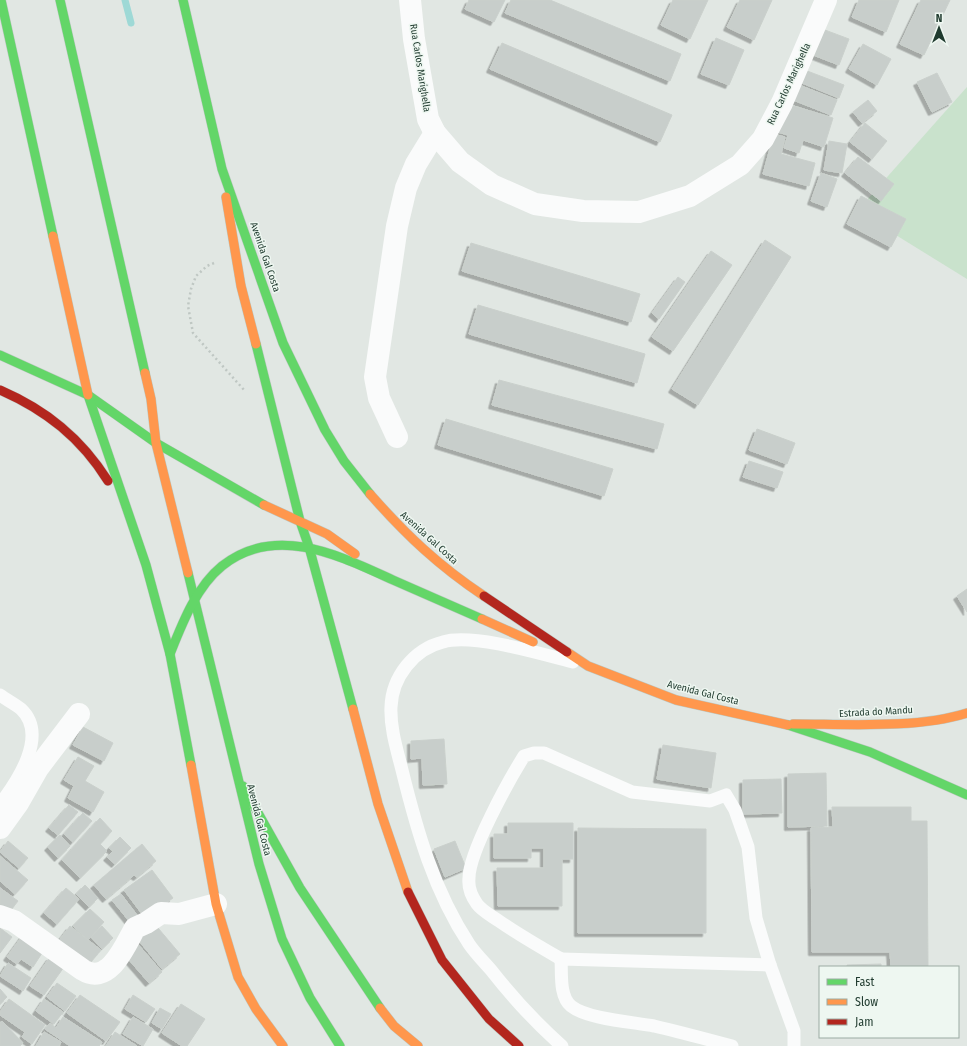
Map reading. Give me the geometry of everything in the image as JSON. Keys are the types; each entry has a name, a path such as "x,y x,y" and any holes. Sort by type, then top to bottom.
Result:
{"main road":[{"path":"1,0 88,395 146,565 170,654 200,809 216,904 238,978 256,1009 283,1046"},
{"name":"Avenida Gal Costa","path":"60,0 151,398 156,443 259,864 282,939 310,998 340,1046"},
{"name":"Avenida Gal Costa","path":"183,0 222,169 283,343 325,430 344,461 369,494 397,525 431,557 465,584 588,666 676,700 786,724 870,752 967,795"},
{"path":"222,169 240,286 300,521 309,547 378,804 410,899 442,960 489,1019 519,1046"},
{"path":"0,355 88,395 156,443 262,504 327,534 347,547 378,573"},
{"path":"0,390 39,408 68,430 91,455 129,516"},
{"path":"170,654 194,602 209,578 228,562 252,549 274,545 309,547 340,556 588,666"},
{"name":"Estrada do Mandu","path":"786,724 883,724 951,718 967,713"},
{"path":"238,776 300,888 365,987 394,1026 418,1046"}],"street":[{"name":"Rua Carlos Marighella","path":"410,0 414,39 428,119 435,133 460,162 492,185 535,204 583,211 639,212 690,196 740,165 763,139 782,103 826,0"},
{"path":"397,437 379,398 375,377 397,226 406,188 416,164 435,133"},
{"path":"0,828 18,803 38,768 79,714"},
{"path":"0,916 14,920 83,970 96,975 103,974 123,951 135,928 146,924 161,913 179,914 216,904"}],"lane":[{"path":"562,1046 530,1016 470,945 447,904 429,865 416,827 392,728 390,706 395,684 411,661 424,650 444,641 486,642 588,666"},
{"path":"0,695 21,710 31,726 31,734 29,753 21,775 0,804"},
{"path":"770,965 561,959 530,942 478,905 472,894 469,878 478,848 498,803 524,756 534,753 544,753 632,792 710,801 726,795 735,810 748,847 756,918 770,965 794,1031 794,1046"},
{"path":"561,959 562,986 565,996 570,1006 585,1014 655,1026 732,1046"}],"green space":[{"path":"967,87 967,279 857,211"}],"building":[{"path":"469,0 505,0 494,22 465,9"},
{"path":"511,0 550,0 681,54 670,81 505,13"},
{"path":"673,0 708,0 690,39 661,25"},
{"path":"740,0 772,0 754,40 727,27"},
{"path":"859,0 899,0 886,32 852,17"},
{"path":"921,0 950,0 924,55 900,44"},
{"path":"817,27 849,39 839,65 808,53"},
{"path":"716,38 744,50 729,85 701,74"},
{"path":"502,43 672,115 660,142 490,69"},
{"path":"863,44 891,59 877,85 849,69"},
{"path":"802,69 844,85 839,98 797,81"},
{"path":"937,73 952,102 932,112 917,82"},
{"path":"794,83 837,100 831,115 788,98"},
{"path":"868,100 877,111 862,123 853,112"},
{"path":"784,103 833,118 824,147 803,140 799,153 784,148 788,135 774,131"},
{"path":"865,123 887,141 872,159 850,142"},
{"path":"774,134 785,137 781,154 815,163 809,186 763,174"},
{"path":"829,141 847,144 842,173 824,170"},
{"path":"858,157 894,184 881,201 845,173"},
{"path":"821,173 837,179 827,207 811,201"},
{"path":"861,196 906,219 891,247 847,224"},
{"path":"765,240 791,257 698,405 672,389"},
{"path":"471,243 640,294 631,322 462,271"},
{"path":"711,251 732,265 673,351 652,337"},
{"path":"678,277 685,282 659,319 652,313"},
{"path":"478,305 645,354 637,383 469,334"},
{"path":"499,380 664,424 657,449 492,405"},
{"path":"446,419 613,469 604,496 438,445"},
{"path":"757,429 795,443 787,464 749,450"},
{"path":"749,461 783,472 777,488 743,477"},
{"path":"967,589 967,612 957,596"},
{"path":"83,727 113,743 104,761 73,745"},
{"path":"444,739 447,784 423,785 422,758 411,759 411,741"},
{"path":"663,745 716,753 711,788 657,779"},
{"path":"78,757 94,766 85,781 104,792 93,812 68,798 74,786 64,780"},
{"path":"826,773 827,826 788,827 788,774"},
{"path":"781,779 782,813 743,814 743,780"},
{"path":"69,805 78,812 58,835 49,828"},
{"path":"832,807 911,807 911,821 927,821 928,966 891,966 890,952 812,952 811,828 833,827"},
{"path":"83,813 92,821 73,842 64,834"},
{"path":"100,818 112,831 100,844 107,851 80,878 62,860"},
{"path":"508,823 573,823 573,859 562,859 562,906 498,906 497,868 544,868 544,848 531,848 531,858 494,858 494,834 508,834"},
{"path":"578,828 706,829 706,933 578,933"},
{"path":"60,835 70,846 58,858 48,847"},
{"path":"120,837 131,848 115,864 107,857 113,851 109,848"},
{"path":"8,841 28,858 19,868 0,852"},
{"path":"455,841 466,868 445,877 434,849"},
{"path":"142,844 156,861 137,877 134,875 106,899 94,885"},
{"path":"0,856 28,880 15,894 0,881"},
{"path":"152,870 173,898 145,918 124,890"},
{"path":"85,885 98,898 89,907 76,894"},
{"path":"0,888 18,901 8,914 0,908"},
{"path":"66,888 79,899 57,924 44,913"},
{"path":"121,894 137,915 129,921 112,900"},
{"path":"90,909 104,922 88,940 73,926"},
{"path":"153,922 180,954 162,969 135,936"},
{"path":"70,926 101,950 85,969 55,946"},
{"path":"102,926 113,938 102,949 91,937"},
{"path":"0,928 12,937 0,953"},
{"path":"23,935 44,950 33,967 21,959 17,964 7,957"},
{"path":"136,942 162,972 149,983 123,953"},
{"path":"50,957 64,967 44,995 30,986"},
{"path":"8,963 31,978 23,991 0,976"},
{"path":"881,964 881,966 847,966"},
{"path":"57,983 76,996 65,1011 47,997"},
{"path":"0,989 7,997 0,1004"},
{"path":"80,995 120,1022 106,1041 67,1013"},
{"path":"133,995 155,1009 146,1022 125,1009"},
{"path":"9,999 45,1025 32,1044 22,1037 25,1032 0,1015 0,1012"},
{"path":"44,999 63,1012 54,1024 36,1011"},
{"path":"181,1004 205,1019 187,1046 182,1046 162,1033"},
{"path":"160,1008 171,1014 162,1029 152,1023"},
{"path":"63,1017 102,1042 99,1046 70,1046 45,1029 50,1023 56,1028"},
{"path":"133,1017 153,1029 143,1046 123,1034"},
{"path":"2,1021 23,1043 20,1046 0,1046 0,1023"},
{"path":"44,1032 61,1042 59,1046 36,1046"},
{"path":"115,1032 137,1046 106,1046"}],"waterway":[{"path":"125,0 131,23"}],"traffic: fast":[{"path":"1,0 53,236"},
{"path":"60,0 145,373"},
{"path":"183,0 222,169 283,343 325,430 344,461 370,494"},
{"path":"256,344 300,521 309,547 353,709"},
{"path":"0,355 88,395 156,443 264,505"},
{"path":"88,395 146,565 170,654 191,765"},
{"path":"170,654 191,607 205,584 222,566 243,553 264,547 286,545 308,548 330,554 352,562 482,619"},
{"path":"188,573 259,864 282,939 310,998 340,1046"},
{"path":"788,725 870,752 967,795"},
{"path":"243,786 300,888 380,1008"}],"traffic: slow":[{"path":"226,197 241,286 256,344"},
{"path":"53,236 88,395"},
{"path":"145,373 151,399 156,443 188,573"},
{"path":"370,494 424,549 452,573 484,596"},
{"path":"264,505 327,534 355,554"},
{"path":"482,619 533,642"},
{"path":"567,652 588,666 676,700 788,725"},
{"path":"353,709 378,804 408,892"},
{"path":"793,724 904,724 947,718 967,713"},
{"path":"191,765 216,904 238,977 256,1009 283,1046"},
{"path":"380,1008 394,1026 418,1046"}],"traffic: jam":[{"path":"0,390 17,398 47,416 61,427 86,451 108,481"},
{"path":"484,596 567,652"},
{"path":"408,892 442,960 489,1019 519,1046"}]}
